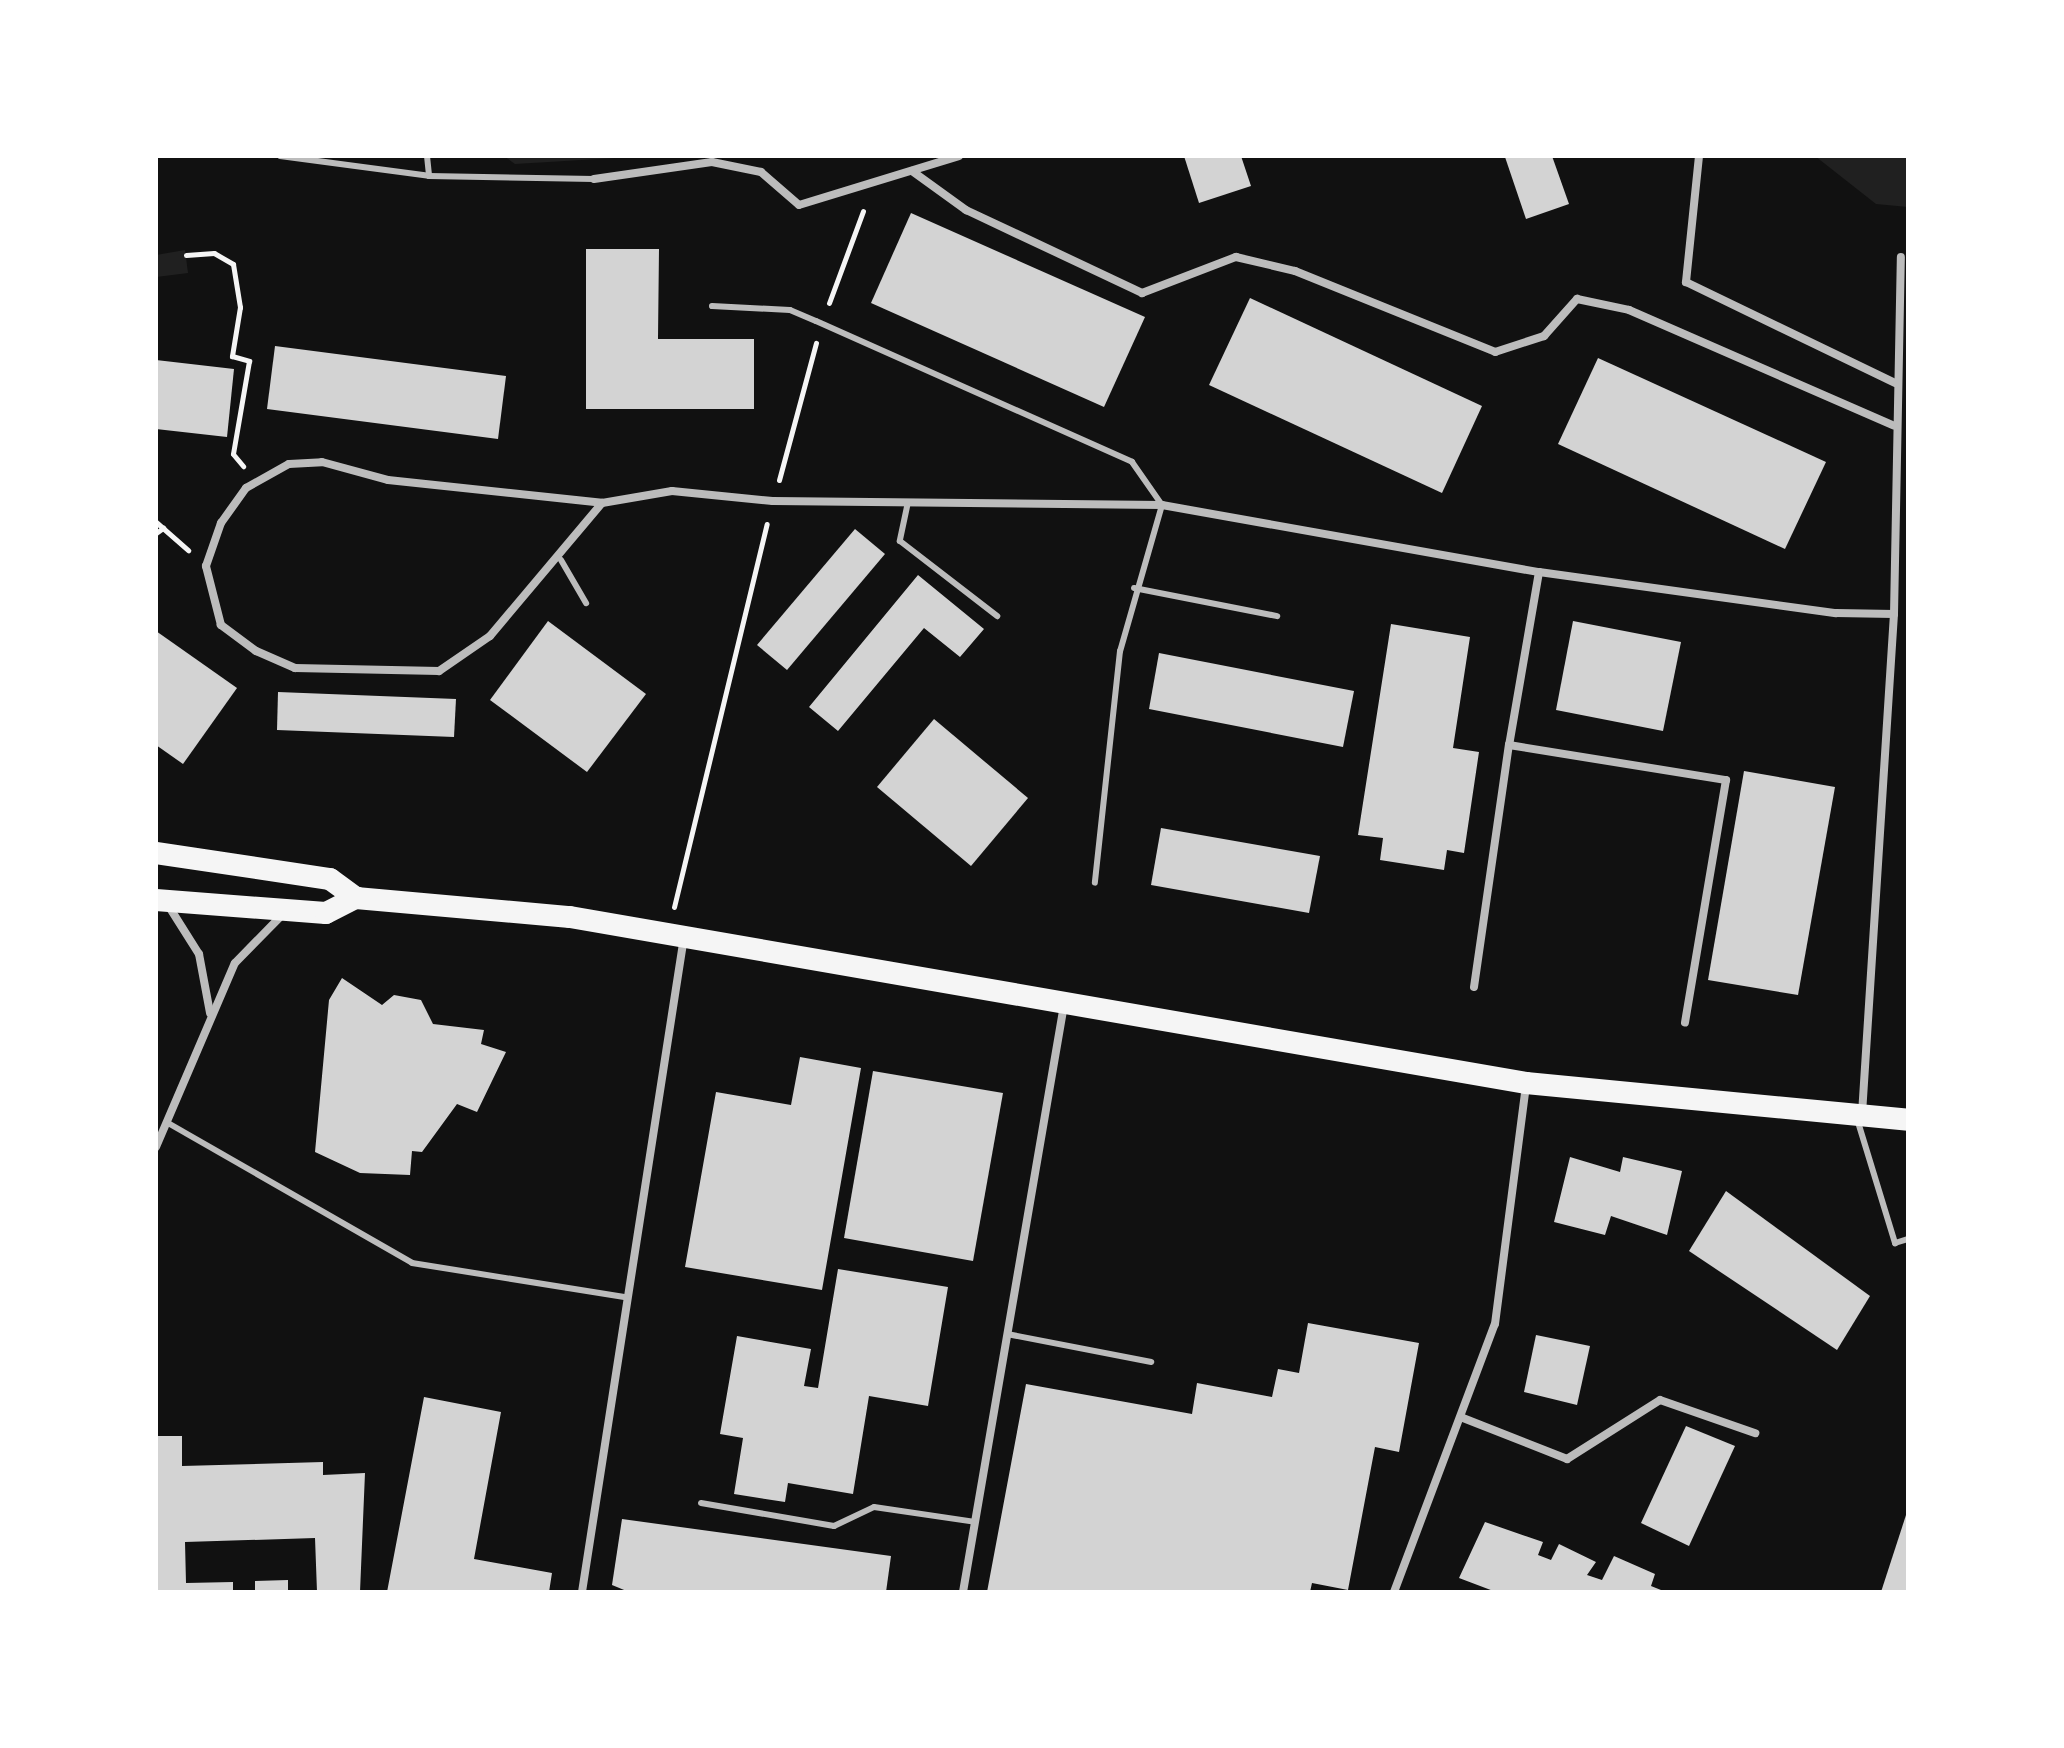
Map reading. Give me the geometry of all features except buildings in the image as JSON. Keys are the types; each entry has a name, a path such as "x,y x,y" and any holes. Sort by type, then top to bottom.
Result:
{"highway":[{"path":"156,853 330,879 356,898 676,935 1526,1083 1908,1120"},
{"path":"161,901 326,913 356,898"}],"street":[{"path":"594,179 712,162 761,172 799,205 959,156"},
{"path":"1699,156 1686,282 1895,383"},
{"path":"912,171 966,210 1142,293 1236,257 1295,271 1495,352 1544,336 1577,299 1629,310 1894,426"},
{"path":"1859,1115 1894,614 1894,426 1901,257"},
{"path":"602,503 561,560 490,636 439,671 295,668 256,651 221,625 206,566 221,523 255,483 289,464 322,462 388,480 602,503 672,491 773,501 908,498 1162,505 1539,572 1836,613 1894,614"},
{"path":"1474,987 1509,745 1539,572"},
{"path":"1509,745 1726,780 1685,1023"},
{"path":"161,901 199,954 210,1018"},
{"path":"156,1147 235,963 288,910"},
{"path":"582,1592 676,935"},
{"path":"963,1592 1064,1004"},
{"path":"1394,1592 1463,1418 1495,1324 1526,1083"},
{"path":"1463,1418 1567,1459 1660,1400 1755,1433"}],"lane":[{"path":"280,156 429,176 594,179"},
{"path":"427,156 429,176"},
{"path":"712,306 790,310 821,323 1132,462 1162,505 1134,588 1120,651 1095,883"},
{"path":"908,498 900,541 997,616"},
{"path":"561,560 586,603"},
{"path":"1134,588 1277,616"},
{"path":"1859,1115 1895,1243 1908,1239"},
{"path":"168,1123 412,1263 624,1297"},
{"path":"1007,1334 1151,1362"},
{"path":"701,1503 834,1526 874,1507 975,1522"}],"path":[{"path":"676,935 773,501 821,323 873,184"},
{"path":"186,255 214,253 233,264 240,307 232,356 249,361 233,454 255,483"},
{"path":"156,522 206,566"},
{"path":"156,533 163,528"}],"shaded area":[{"path":"504,156 648,156 515,164"},
{"path":"1815,156 1908,156 1908,207 1876,204"},
{"path":"185,250 188,273 156,277 156,255"}]}
